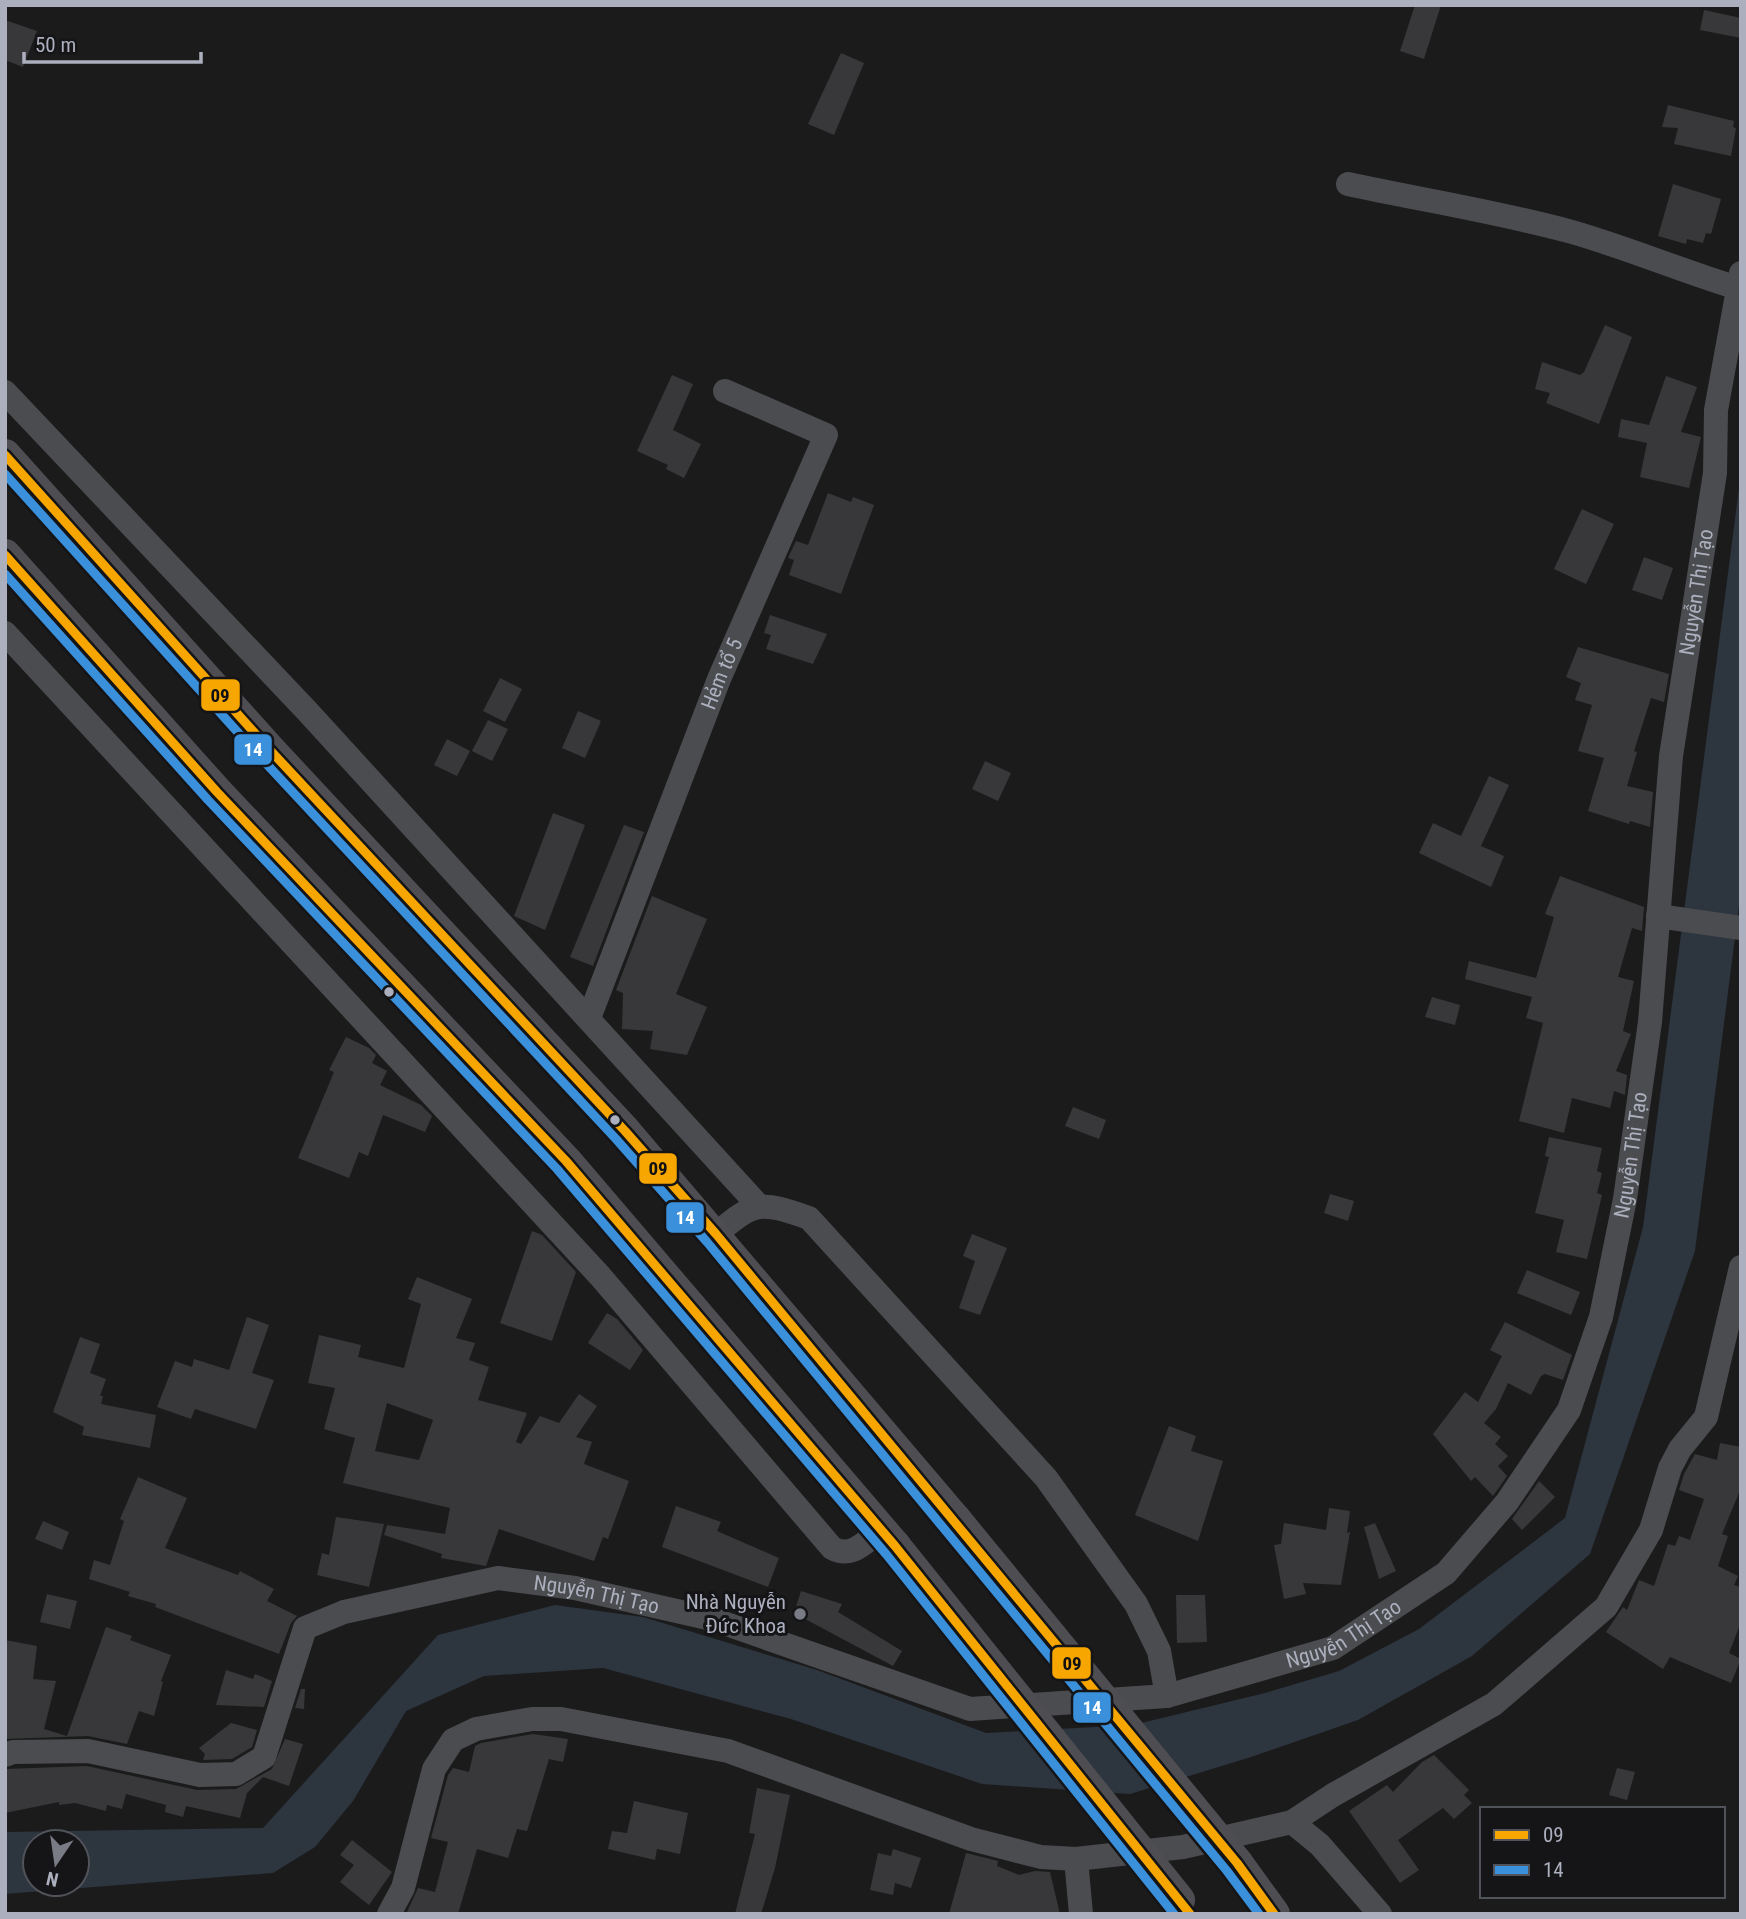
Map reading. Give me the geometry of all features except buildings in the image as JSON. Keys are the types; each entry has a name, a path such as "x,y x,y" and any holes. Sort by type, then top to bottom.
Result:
{"main road":[{"path":"5,455 269,749 625,1132 716,1234 955,1519 1237,1863 1273,1914"},
{"path":"5,555 217,792 566,1161 888,1538 1185,1907"}],"street":[{"path":"1348,184 1568,231 1739,280"},
{"name":"Nguyễn Thị Tạo","path":"5,1755 13,1752 88,1751 200,1775 236,1774 264,1757 305,1628 344,1612 498,1578 575,1588 712,1619 970,1709 1167,1696 1333,1648 1446,1573 1507,1502 1569,1410 1601,1317 1625,1199 1650,1022 1671,756 1715,473 1716,410 1739,280"},
{"name":"Hẻm tổ 5","path":"589,1018 719,679 826,435 725,391"},
{"path":"5,392 308,712 758,1205"},
{"path":"5,633 600,1276 832,1548 842,1553 850,1552 888,1538"},
{"path":"1658,916 1741,928"},
{"path":"716,1234 739,1215 758,1205 780,1208 809,1218 1046,1478 1136,1604 1159,1651 1167,1696"},
{"path":"389,1914 403,1888 434,1769 443,1753 453,1740 476,1729 531,1719 561,1719 728,1751 971,1839 1041,1857 1076,1859 1183,1847 1292,1822 1333,1795 1494,1703 1606,1607 1651,1530 1670,1468 1680,1449 1706,1418 1741,1267"},
{"path":"1292,1822 1320,1845 1380,1914"},
{"path":"1076,1859 1081,1914"}],"shaded area":[{"path":"1741,473 1741,890 1695,1251 1590,1554 1472,1656 1358,1720 1248,1758 1130,1794 982,1784 791,1719 603,1668 484,1676 406,1711 353,1801 315,1847 273,1873 91,1887 91,1831 263,1828 438,1635 555,1605 643,1617 817,1670 986,1733 1133,1725 1265,1693 1339,1671 1419,1629 1565,1518 1643,1227"},
{"path":"5,1832 21,1832 21,1893 5,1894"}],"transit line":[{"name":"09","path":"5,455 269,749 625,1131 716,1234 1237,1863 1274,1914"},
{"name":"14","path":"5,474 260,757 616,1139 707,1242 1227,1871 1259,1914"},
{"name":"09","path":"5,555 217,792 566,1161 895,1546 1190,1914"},
{"name":"14","path":"5,574 208,800 557,1169 886,1554 1174,1914"}],"place":[{"name":"Nhà Nguyễn Đức Khoa","path":"800,1614"}]}
